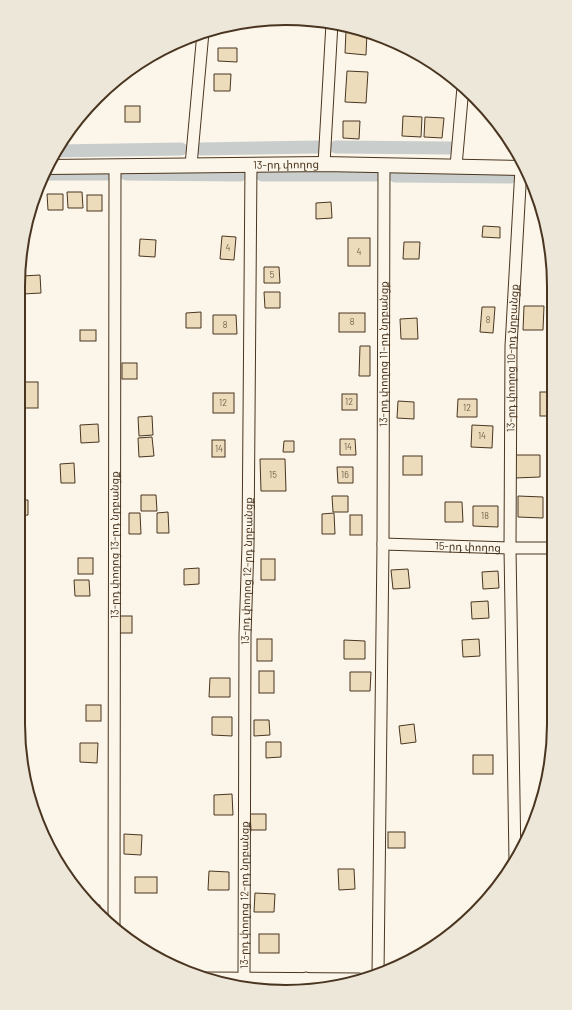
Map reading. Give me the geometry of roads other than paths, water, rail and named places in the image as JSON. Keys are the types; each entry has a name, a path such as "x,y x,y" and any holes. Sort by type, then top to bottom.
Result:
{"street":[{"path":"324,164 332,29"},
{"path":"191,165 202,39"},
{"path":"456,166 462,94"},
{"name":"13-րդ փողոց 12-րդ նրբանցք","path":"244,978 245,635 248,545 251,164"},
{"name":"13-րդ փողոց","path":"54,167 324,164 518,168"},
{"name":"13-րդ փողոց 11-րդ նրբանցք","path":"378,968 383,544 384,165"},
{"name":"13-րդ փողոց 13-րդ նրբանցք","path":"114,920 115,166"},
{"name":"13-րդ փողոց 10-րդ նրբանցք","path":"515,849 510,548 512,346 522,176"},
{"name":"15-րդ փողոց","path":"383,544 547,548"},
{"path":"226,978 346,978"},
{"path":"306,978 306,984"}],"waterway":[{"path":"201,149 318,147"},
{"path":"336,147 451,148"},
{"path":"63,151 181,149"},
{"path":"51,174 108,174"},
{"path":"126,174 240,175"},
{"path":"262,175 377,175"},
{"path":"395,176 510,177"}]}
